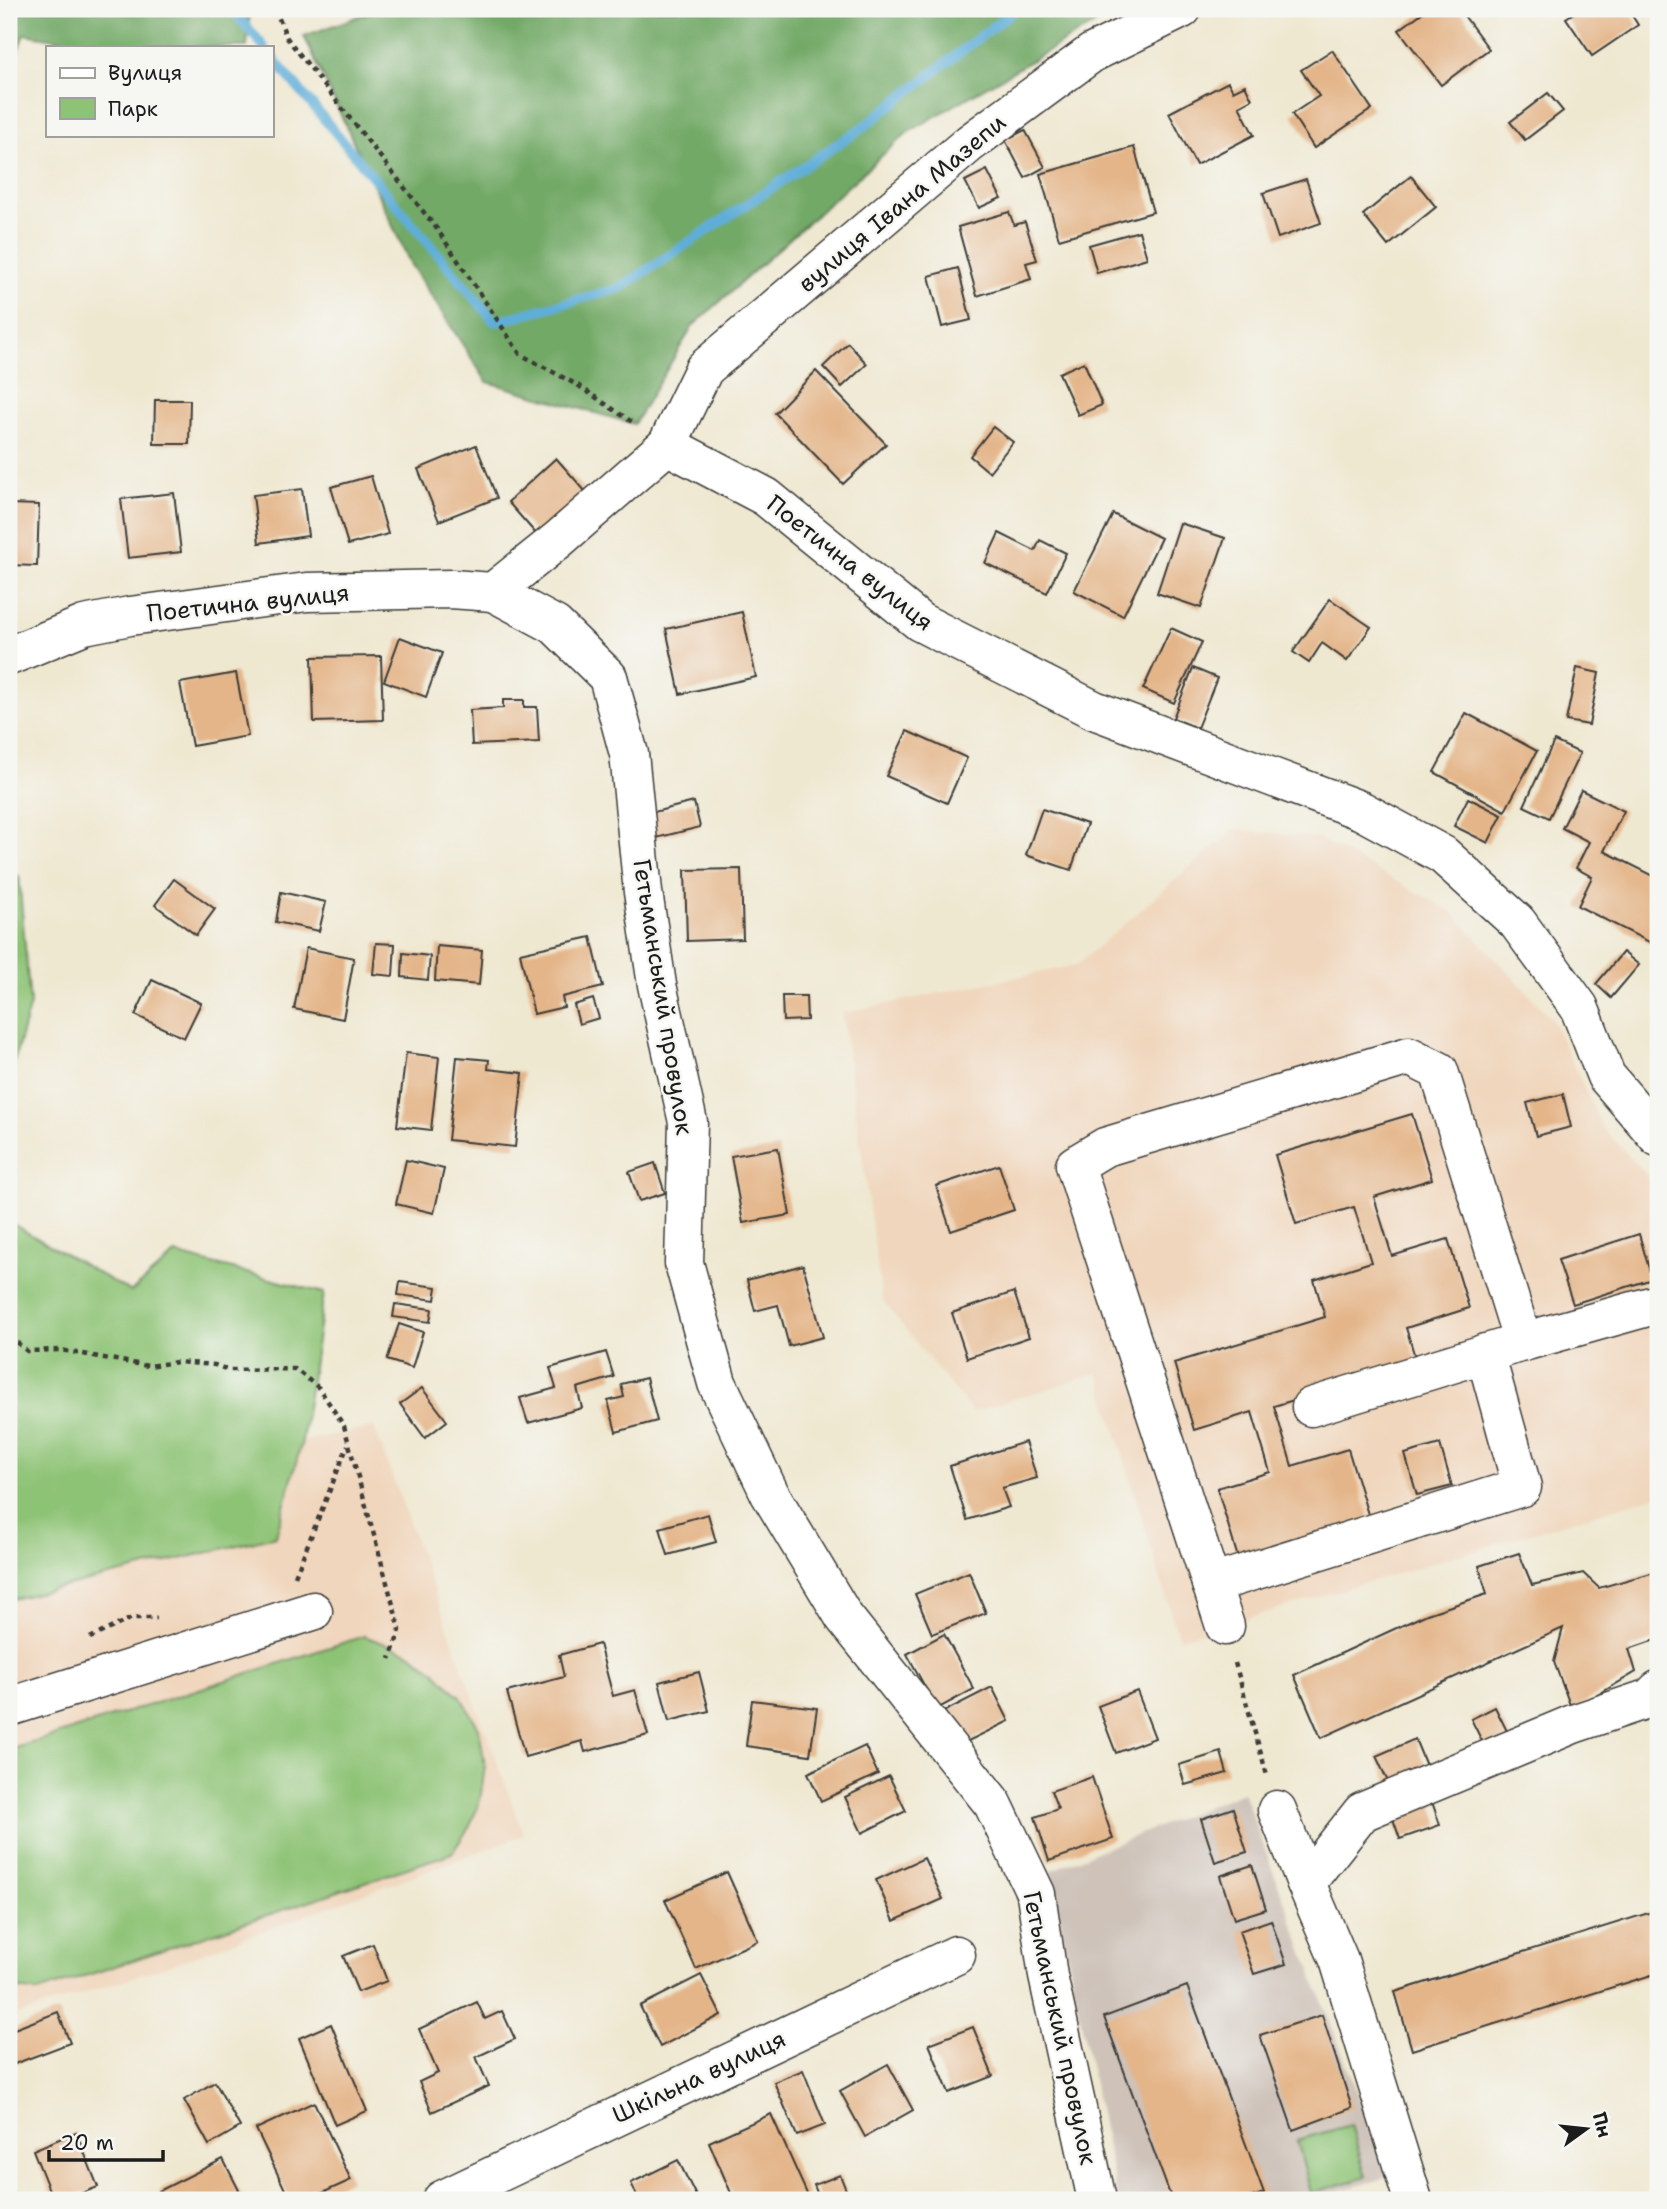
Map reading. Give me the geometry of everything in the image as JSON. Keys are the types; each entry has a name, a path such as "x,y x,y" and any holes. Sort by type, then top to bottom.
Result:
{"street":[{"name":"вулиця Івана Мазепи","path":"667,445 704,369 959,152 1092,53 1182,9"},
{"path":"493,592 559,539 667,445"},
{"name":"Поетична вулиця","path":"667,445 766,497 920,622 1094,710 1363,811 1443,855 1517,922 1579,1007 1606,1076 1658,1137"},
{"name":"Поетична вулиця","path":"9,656 84,625 130,616 307,592 451,589 493,592"},
{"name":"Гетьманський провулок","path":"493,592 555,625 608,677 629,754 643,892 657,985 688,1122 684,1263 717,1383 770,1494 844,1617 993,1804 1036,1894 1048,1976 1097,2200"},
{"path":"1225,1626 1075,1165 1105,1147 1409,1056 1439,1071 1522,1342"},
{"path":"1311,1407 1522,1342 1658,1304"},
{"path":"1211,1584 1522,1487 1485,1353"},
{"path":"9,1707 313,1611"},
{"path":"1306,1883 1362,1812 1573,1724 1650,1698 1658,1690"},
{"path":"1277,1810 1339,1960 1413,2200"},
{"name":"Шкільна вулиця","path":"442,2200 956,1955"}],"path":[{"path":"275,9 287,38 437,229 520,354 579,386 667,445"},
{"path":"9,1336 27,1351 61,1350 148,1367 177,1362 215,1364 228,1370 295,1369 319,1388 344,1426 400,1630 390,1659"},
{"path":"284,1579 296,1575 348,1444"},
{"path":"83,1641 132,1618 162,1618"},
{"path":"1225,1626 1277,1810"}],"shaded area":[{"path":"1234,829 1318,838 1452,912 1552,1019 1602,1127 1658,1187 1658,1495 1179,1639 1098,1373 972,1412 882,1300 842,1013 1077,965"},
{"path":"374,1427 524,1835 173,1964 9,2018 9,1600 275,1536 302,1441"},
{"path":"1243,1792 1389,2177 1307,2200 1118,2200 1050,1871"}],"green space":[{"path":"9,9 250,9 247,46 100,46 24,34 9,75"},
{"path":"379,9 1120,9 907,133 693,326 634,424 487,382 411,265 304,36"},
{"path":"19,876 30,1004 9,1080 9,878"},
{"path":"9,1222 131,1292 175,1254 324,1293 302,1441 276,1536 9,1600"},
{"path":"364,1636 410,1653 433,1670 460,1696 479,1728 485,1766 480,1800 470,1826 452,1853 38,1992 9,1988 9,1750"},
{"path":"1351,2125 1366,2177 1311,2193 1297,2140"}],"building":[{"path":"1427,9 1459,9 1489,49 1441,85 1399,30"},
{"path":"1580,9 1628,9 1638,25 1592,56 1566,18"},
{"path":"1332,50 1372,109 1314,148 1292,114 1319,96 1301,70"},
{"path":"1228,82 1233,91 1245,85 1252,99 1239,106 1254,135 1196,165 1169,113"},
{"path":"1548,93 1563,111 1525,140 1510,122"},
{"path":"1025,130 1045,167 1025,178 1005,140"},
{"path":"1134,147 1153,212 1059,239 1040,174"},
{"path":"987,170 1001,198 979,208 965,181"},
{"path":"1411,176 1436,207 1388,246 1363,215"},
{"path":"1306,179 1321,223 1278,238 1263,193"},
{"path":"1009,212 1014,225 1025,222 1037,260 1026,263 1031,279 977,296 958,227"},
{"path":"1139,231 1147,258 1097,273 1089,245"},
{"path":"958,268 971,320 942,327 929,276"},
{"path":"848,343 867,364 842,387 823,367"},
{"path":"1084,362 1102,405 1078,415 1059,373"},
{"path":"816,371 886,444 843,484 775,413"},
{"path":"155,400 190,400 189,444 154,444"},
{"path":"993,427 1013,442 989,472 970,456"},
{"path":"476,445 497,498 439,521 418,469"},
{"path":"556,458 586,492 538,536 508,502"},
{"path":"371,476 388,534 348,545 331,487"},
{"path":"302,489 308,536 259,543 253,495"},
{"path":"174,493 181,552 128,558 121,499"},
{"path":"9,504 39,505 37,566 9,565"},
{"path":"1113,514 1161,538 1123,616 1074,591"},
{"path":"1180,523 1225,538 1201,608 1157,593"},
{"path":"999,533 1035,551 1040,540 1066,553 1047,593 985,563"},
{"path":"1330,599 1371,627 1347,661 1322,643 1309,663 1293,652"},
{"path":"742,612 756,677 680,694 666,629"},
{"path":"1171,628 1202,642 1174,703 1143,689"},
{"path":"400,637 442,653 426,697 384,681"},
{"path":"381,656 383,720 314,722 312,657"},
{"path":"1193,668 1217,678 1197,728 1173,718"},
{"path":"1577,668 1599,673 1589,725 1566,721"},
{"path":"236,673 248,736 192,746 180,683"},
{"path":"503,700 524,700 524,707 537,707 539,742 472,745 470,710 503,708"},
{"path":"1466,713 1537,751 1505,811 1434,772"},
{"path":"907,731 967,758 947,803 886,776"},
{"path":"1554,741 1580,753 1549,818 1524,806"},
{"path":"1581,790 1624,811 1604,851 1658,878 1658,933 1653,944 1578,906 1592,877 1576,868 1589,842 1562,828"},
{"path":"1468,798 1502,815 1488,843 1454,826"},
{"path":"694,802 700,827 652,839 646,814"},
{"path":"1042,809 1087,824 1071,870 1026,855"},
{"path":"741,869 743,939 687,941 685,870"},
{"path":"174,879 215,909 196,935 155,905"},
{"path":"281,892 326,902 319,931 276,922"},
{"path":"591,937 603,987 562,997 564,1007 534,1014 520,953"},
{"path":"376,943 395,944 393,976 373,974"},
{"path":"437,946 482,950 479,985 435,981"},
{"path":"306,948 354,958 343,1019 294,1009"},
{"path":"1623,952 1639,965 1611,998 1596,984"},
{"path":"403,953 430,956 428,980 402,977"},
{"path":"152,980 201,1003 184,1038 135,1015"},
{"path":"782,996 806,996 807,1020 783,1021"},
{"path":"593,999 599,1018 579,1024 574,1005"},
{"path":"406,1053 439,1057 431,1130 397,1126"},
{"path":"457,1057 489,1060 488,1069 523,1073 515,1147 448,1140"},
{"path":"1563,1094 1571,1127 1536,1136 1527,1103"},
{"path":"1412,1114 1432,1179 1374,1197 1392,1256 1448,1239 1469,1308 1406,1328 1417,1363 1274,1406 1292,1466 1348,1449 1370,1521 1239,1561 1217,1488 1270,1472 1252,1412 1194,1430 1174,1363 1325,1317 1314,1280 1371,1262 1354,1207 1296,1224 1275,1155"},
{"path":"778,1148 790,1215 743,1223 731,1156"},
{"path":"406,1160 444,1169 434,1213 396,1204"},
{"path":"655,1163 665,1193 639,1201 629,1172"},
{"path":"999,1165 1014,1210 951,1231 936,1186"},
{"path":"1639,1234 1652,1279 1573,1304 1558,1260"},
{"path":"803,1265 823,1337 789,1346 778,1305 755,1311 747,1280"},
{"path":"400,1282 437,1287 435,1300 398,1295"},
{"path":"1014,1292 1029,1337 967,1358 952,1313"},
{"path":"395,1304 432,1309 430,1322 393,1317"},
{"path":"399,1324 423,1332 412,1368 387,1360"},
{"path":"606,1352 614,1377 577,1388 582,1408 528,1423 520,1398 556,1388 550,1368"},
{"path":"646,1378 657,1421 616,1432 608,1401 624,1397 621,1384"},
{"path":"422,1388 447,1421 425,1438 400,1404"},
{"path":"1025,1442 1037,1478 1002,1488 1009,1507 967,1520 950,1466"},
{"path":"1440,1444 1452,1486 1417,1495 1405,1454"},
{"path":"708,1514 716,1542 668,1555 660,1528"},
{"path":"1519,1553 1532,1585 1583,1573 1599,1588 1658,1571 1658,1639 1629,1649 1636,1672 1572,1710 1554,1662 1563,1628 1321,1738 1294,1675 1427,1614 1487,1594 1479,1566"},
{"path":"969,1572 986,1613 932,1634 915,1594"},
{"path":"944,1634 974,1689 937,1709 907,1654"},
{"path":"599,1644 613,1696 635,1690 648,1735 585,1752 582,1741 525,1757 507,1692 564,1677 559,1655"},
{"path":"699,1672 709,1711 669,1721 659,1682"},
{"path":"992,1687 1009,1721 958,1746 941,1713"},
{"path":"1137,1691 1155,1738 1116,1753 1098,1706"},
{"path":"752,1700 817,1708 810,1755 746,1746"},
{"path":"1495,1707 1510,1737 1486,1749 1471,1719"},
{"path":"1415,1739 1427,1768 1389,1784 1376,1756"},
{"path":"865,1746 878,1774 821,1801 808,1773"},
{"path":"1221,1752 1227,1773 1185,1785 1179,1765"},
{"path":"889,1776 906,1811 862,1833 845,1797"},
{"path":"1092,1777 1113,1839 1049,1861 1035,1817 1058,1809 1051,1791"},
{"path":"1431,1799 1440,1825 1400,1839 1391,1813"},
{"path":"1233,1808 1247,1852 1215,1862 1201,1819"},
{"path":"924,1858 943,1899 894,1921 876,1880"},
{"path":"1252,1865 1266,1909 1234,1919 1220,1876"},
{"path":"727,1872 758,1941 696,1969 665,1900"},
{"path":"1658,1910 1658,1973 1412,2050 1395,1992"},
{"path":"1271,1920 1286,1964 1254,1974 1239,1931"},
{"path":"373,1944 387,1981 358,1992 343,1956"},
{"path":"701,1975 721,2015 660,2047 640,2006"},
{"path":"1187,1986 1264,2193 1243,2200 1172,2200 1104,2017"},
{"path":"477,2002 485,2019 502,2011 515,2039 476,2057 489,2086 432,2112 419,2082 438,2073 419,2029"},
{"path":"58,2012 70,2043 9,2066 9,2031"},
{"path":"1322,2015 1352,2108 1293,2130 1260,2035"},
{"path":"331,2024 367,2111 335,2125 299,2038"},
{"path":"973,2027 993,2076 949,2093 929,2044"},
{"path":"888,2064 913,2110 865,2137 840,2091"},
{"path":"803,2070 825,2125 797,2136 774,2082"},
{"path":"215,2082 240,2127 209,2145 184,2100"},
{"path":"314,2102 351,2180 307,2200 290,2200 256,2129"},
{"path":"771,2114 808,2196 799,2200 734,2200 709,2142"},
{"path":"76,2132 98,2187 64,2200 53,2200 33,2150"},
{"path":"223,2159 244,2200 163,2200 159,2191"},
{"path":"678,2160 698,2200 639,2200 631,2183"},
{"path":"840,2175 850,2200 820,2200 814,2185"}],"waterway":[{"path":"232,9 263,46"},
{"path":"273,58 495,322 620,288 859,130 1016,9"}]}
